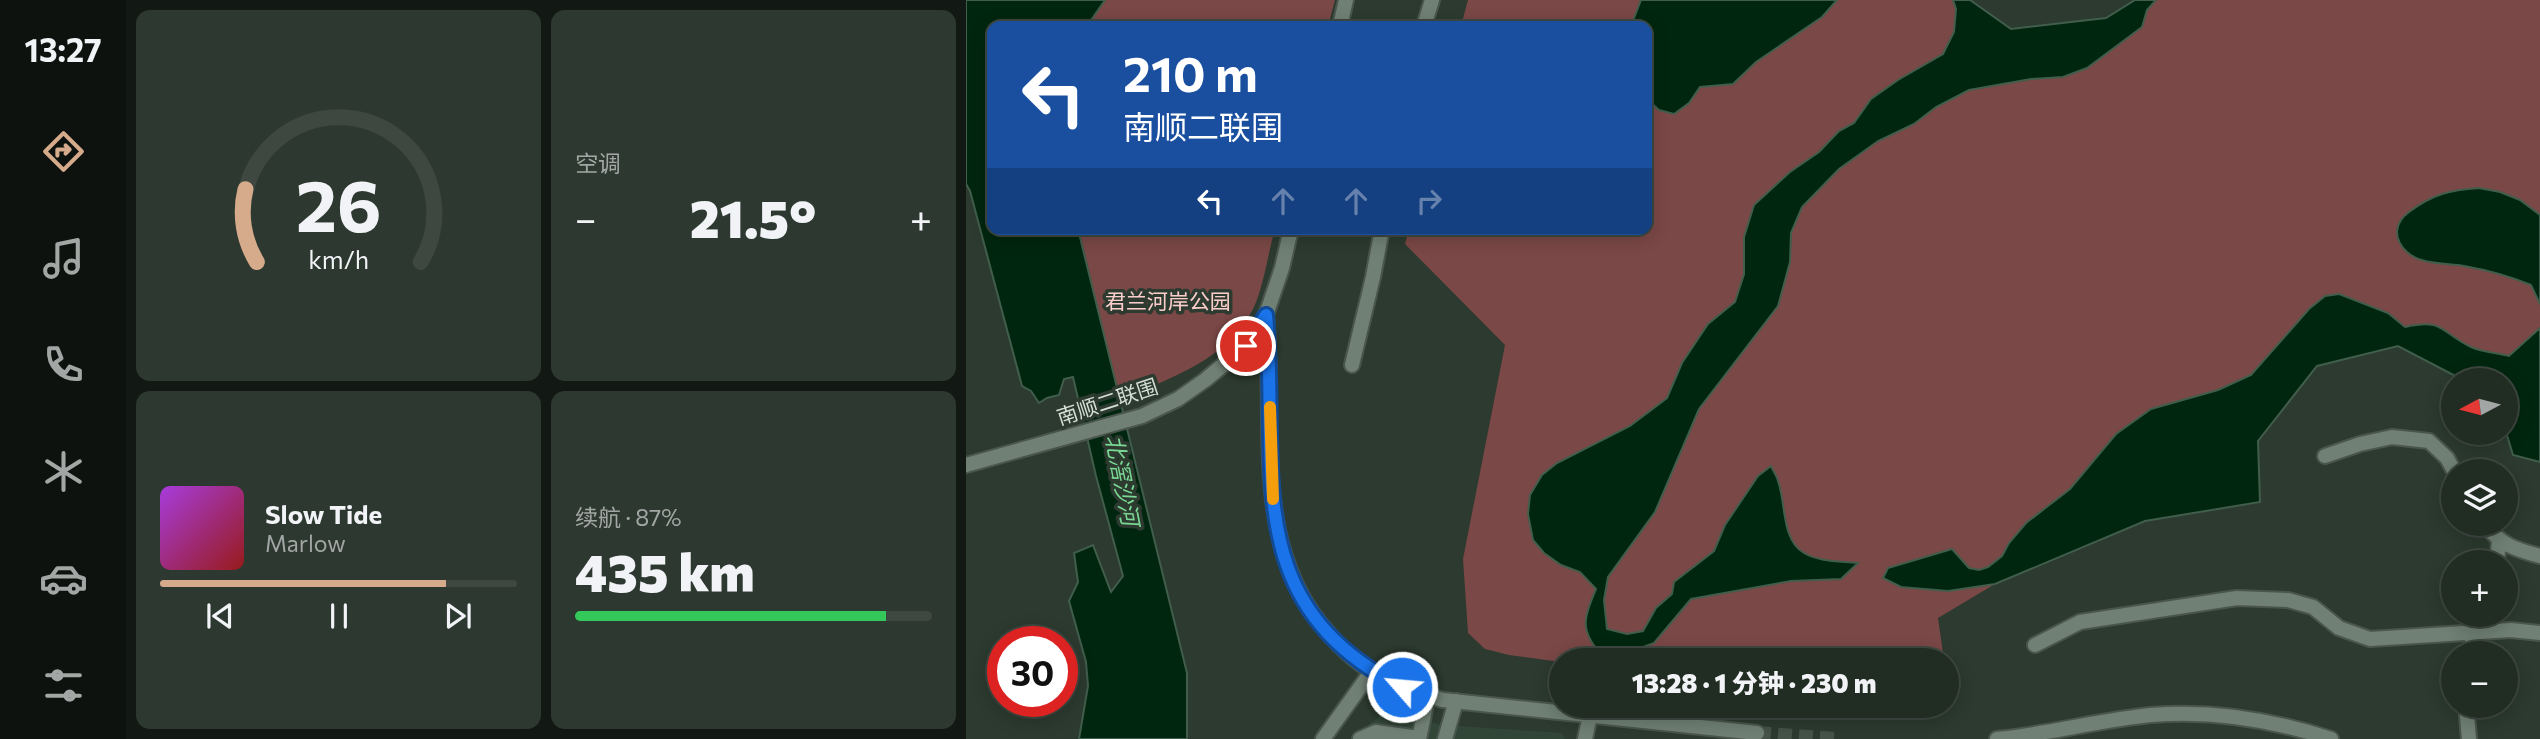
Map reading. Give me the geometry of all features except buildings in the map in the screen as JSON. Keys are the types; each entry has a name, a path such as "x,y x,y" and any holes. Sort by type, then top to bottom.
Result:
{"street":[{"path":"1341,21 1346,0"},
{"path":"1425,21 1432,0"},
{"name":"南顺二联围","path":"968,464 1142,416 1178,399 1205,380 1246,346 1266,315 1290,235"},
{"path":"1352,365 1381,235"},
{"path":"1266,315 1274,520 1285,561 1299,595 1316,621 1343,650 1371,672 1402,687 1456,701 1549,711"},
{"path":"2325,456 2392,437 2429,441 2448,459"},
{"path":"2495,536 2515,550 2540,556"},
{"path":"2498,550 2499,541"},
{"path":"2035,645 2080,622 2237,598 2288,600 2313,607 2339,628 2370,639 2511,629 2540,633"},
{"path":"2472,641 2477,627"},
{"path":"1322,739 1371,672"},
{"path":"1360,739 1376,732 1419,739 1428,695"},
{"path":"1445,739 1456,701"},
{"path":"1997,739 2151,715 2206,715 2276,724 2330,739"},
{"path":"1585,739 1589,718"},
{"path":"1618,718 1757,733"},
{"path":"2467,718 2469,739"}],"shaded area":[{"path":"1383,714 1444,725 1562,733 1565,739 1355,739 1359,732"}],"green space":[{"path":"1105,0 1335,0 1329,21 1090,21"},
{"path":"1468,0 1970,0 2011,29 2106,18 2135,0 2540,0 2540,462 2513,455 2510,445 2518,445 2518,368 2441,368 2398,346 2320,363 2258,441 2260,502 2145,521 1995,584 1938,618 1942,648 1549,648 1549,660 1485,649 1468,633 1463,559 1505,345 1405,244 1407,235 1652,235 1652,21 1462,21"},
{"name":"君兰河岸公园","path":"1080,235 1274,235 1254,307 1230,341 1196,365 1120,400"}],"water":[{"name":"北滘沙河","path":"966,0 1105,0 1090,21 987,21 987,235 1079,235 1187,673 1187,739 1079,739 1088,686 1078,626 1069,601 1078,582 1074,553 1093,545 1111,592 1123,576 1073,377 1064,379 1059,395 1039,403 1031,391 1022,386 966,184"},
{"path":"1641,0 1837,0 1822,17 1756,62 1733,84 1700,87 1689,103 1674,114 1659,110 1652,104 1652,21 1633,21"},
{"path":"1953,0 1970,0 2011,29 2106,18 2135,0 2156,0 2147,10 2142,27 2087,68 2063,77 2031,79 1969,90 1936,107 1914,124 1878,141 1839,169 1802,207 1791,233 1790,262 1778,306 1699,409 1655,512 1608,577 1604,600 1607,629 1627,634 1643,631 1656,608 1672,594 1674,582 1714,551 1725,525 1758,476 1771,466 1777,477 1788,530 1797,547 1816,558 1858,563 1841,579 1791,581 1691,599 1654,643 1640,648 1596,648 1589,638 1586,623 1596,589 1580,572 1561,565 1544,553 1533,540 1528,514 1530,495 1542,475 1557,463 1630,426 1667,398 1682,363 1708,324 1735,302 1744,274 1744,237 1754,205 1790,172 1819,152 1839,131 1854,123 1871,99 1943,54 1954,32 1956,9"},
{"path":"2479,188 2520,200 2540,215 2540,304 2531,285 2481,269 2419,259 2407,252 2399,242 2397,231 2400,221 2418,206 2442,194"},
{"path":"2339,294 2388,313 2405,327 2435,325 2471,347 2509,356 2540,328 2540,462 2513,455 2510,445 2518,445 2518,368 2441,368 2398,346 2317,366 2258,441 2260,502 2145,521 1995,584 1948,591 1901,587 1883,578 1888,568 1952,549 1969,568 1979,570 1988,567 2002,556 2026,523 2070,489 2116,434 2151,409 2218,390 2251,375 2309,309 2325,296"}],"tunnel":[{"path":"1757,733 1835,739"}],"slow traffic":[{"path":"1270,407 1273,499"}],"route":[{"path":"1246,346 1266,315 1274,520 1285,561 1299,595 1316,621 1343,650 1371,672 1402,687"}]}
